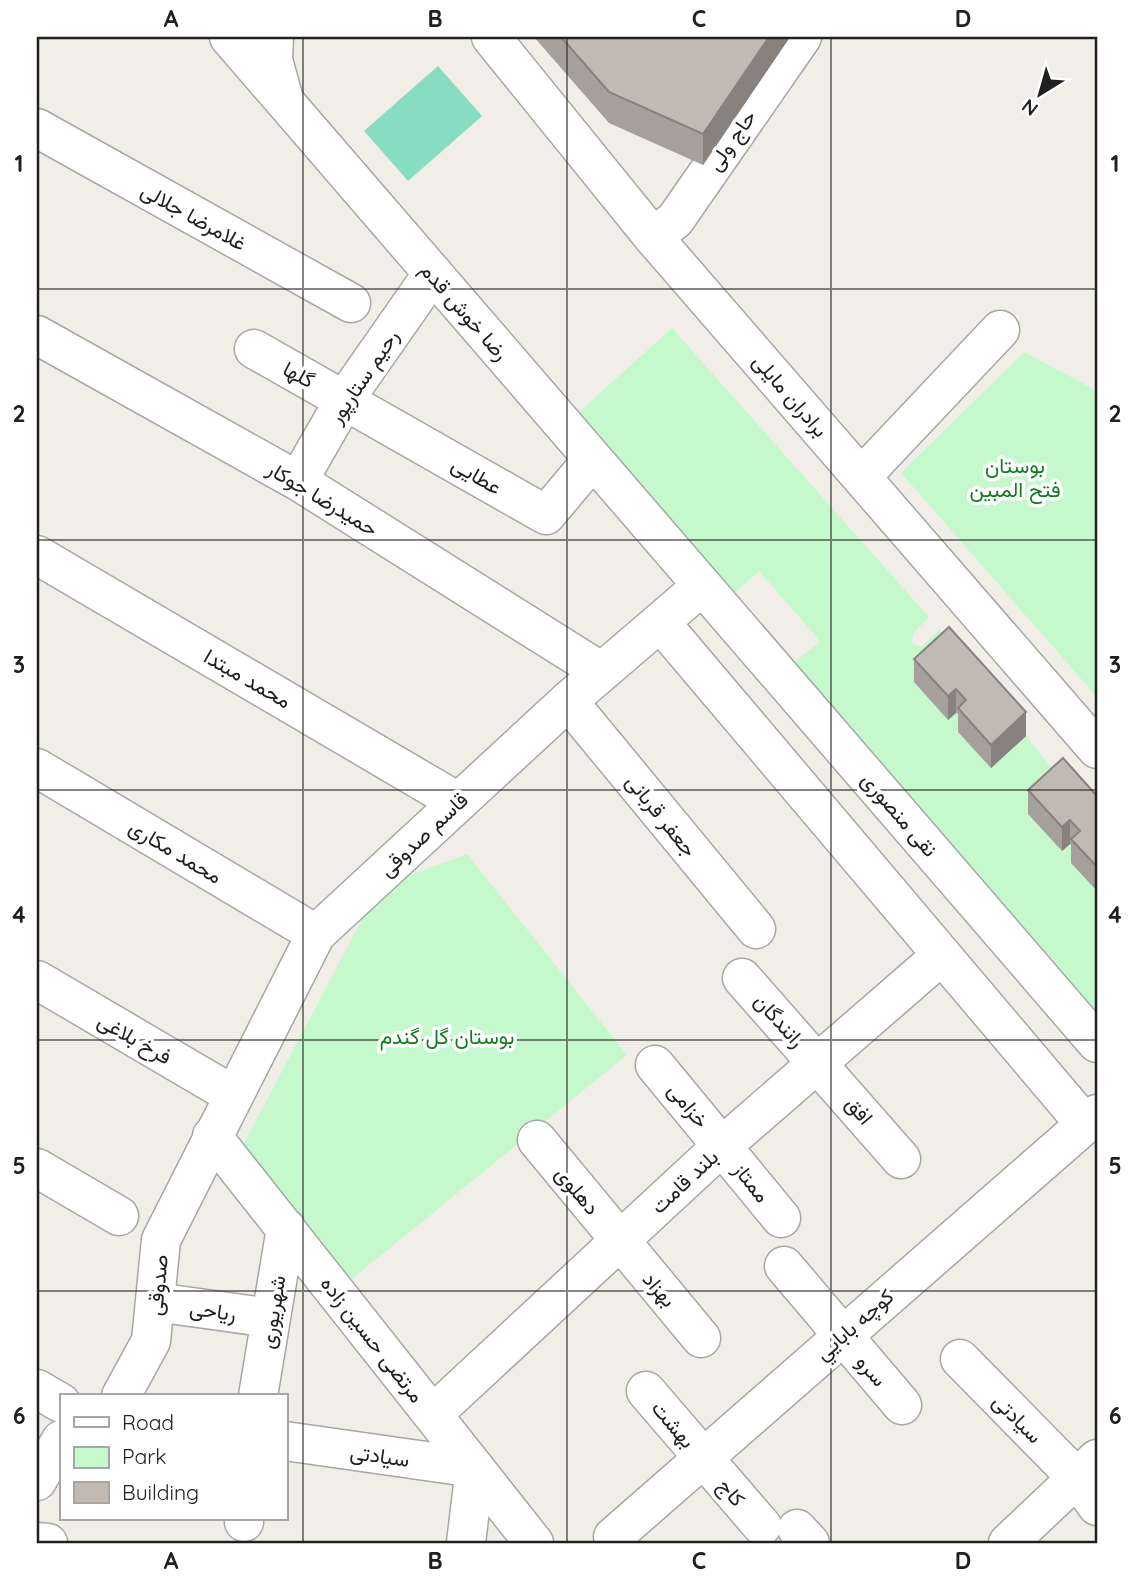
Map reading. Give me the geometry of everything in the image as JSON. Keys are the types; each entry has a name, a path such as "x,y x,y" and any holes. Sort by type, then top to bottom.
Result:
{"street":[{"name":"رضا خوش قدم","path":"229,37 702,586"},
{"path":"274,37 276,79 293,112"},
{"name":"برادران مایلی","path":"491,37 653,237 1097,749"},
{"name":"حاج ولی","path":"653,237 675,220 802,37"},
{"name":"غلامرضا جلالی","path":"37,128 351,303"},
{"name":"رحیم ستارپور","path":"298,481 345,398 433,273"},
{"path":"862,476 999,330"},
{"name":"حمیدرضا جوکار","path":"37,335 298,481 602,672"},
{"name":"گلها","path":"254,349 345,398"},
{"name":"عطایی","path":"345,398 546,516 593,459"},
{"name":"محمد مبتدا","path":"37,555 458,802"},
{"name":"قاسم صدوقی","path":"212,1136 316,934 568,701 702,586"},
{"name":"نقی منصوری","path":"702,586 1097,1043"},
{"path":"660,622 942,955 1091,1119"},
{"name":"جعفر قربانی","path":"568,701 756,929"},
{"name":"محمد مکاری","path":"37,768 316,934"},
{"name":"بلند قامت","path":"433,1414 722,1146 942,955"},
{"name":"رانندگان","path":"742,978 819,1062"},
{"name":"فرخ بلاغی","path":"37,980 233,1095"},
{"name":"افق","path":"819,1062 901,1159"},
{"name":"خزامی","path":"655,1065 722,1146"},
{"name":"كوچه بابايي","path":"613,1537 1091,1119"},
{"name":"مرتضی حسین زاده","path":"212,1136 534,1543"},
{"name":"صدوقی","path":"122,1394 151,1342 161,1240 212,1136"},
{"name":"دهلوی","path":"537,1140 620,1240"},
{"name":"ممتاز","path":"722,1146 781,1218"},
{"path":"37,1168 119,1216"},
{"name":"شهریوری","path":"258,1394 286,1228"},
{"name":"بهزاد","path":"620,1240 701,1338"},
{"name":"سرو","path":"784,1266 902,1405"},
{"name":"ریاحی","path":"155,1302 271,1318"},
{"name":"سیادتی","path":"960,1359 1091,1481"},
{"path":"37,1388 60,1402"},
{"name":"بهشت","path":"646,1391 702,1458"},
{"name":"سیادتی","path":"287,1441 475,1468"},
{"path":"37,1481 60,1442"},
{"name":"کاج","path":"702,1458 790,1533"},
{"path":"466,1543 475,1468"},
{"path":"1008,1543 1091,1481"},
{"path":"37,1542 48,1543"}],"green space":[{"path":"438,66 482,116 408,181 364,131"},
{"path":"672,328 929,617 913,634 912,643 922,647 940,629 954,645 947,720 956,713 966,724 1026,736 1063,782 1061,851 1070,844 1080,855 1097,891 1097,1030 784,671 820,641 759,571 724,602 568,422"},
{"name":"بوستان فتح المبین","path":"1024,352 1097,391 1097,697 901,473"},
{"name":"بوستان گل گندم","path":"467,854 627,1055 342,1287 238,1155 368,908 405,877"}],"building":[{"path":"561,37 769,37 703,134 609,92"},
{"path":"949,627 1026,712 991,745 958,708 966,700 956,689 948,696 914,659"},
{"path":"1063,758 1097,796 1097,867 1071,839 1080,831 1070,820 1062,827 1028,790"}]}
